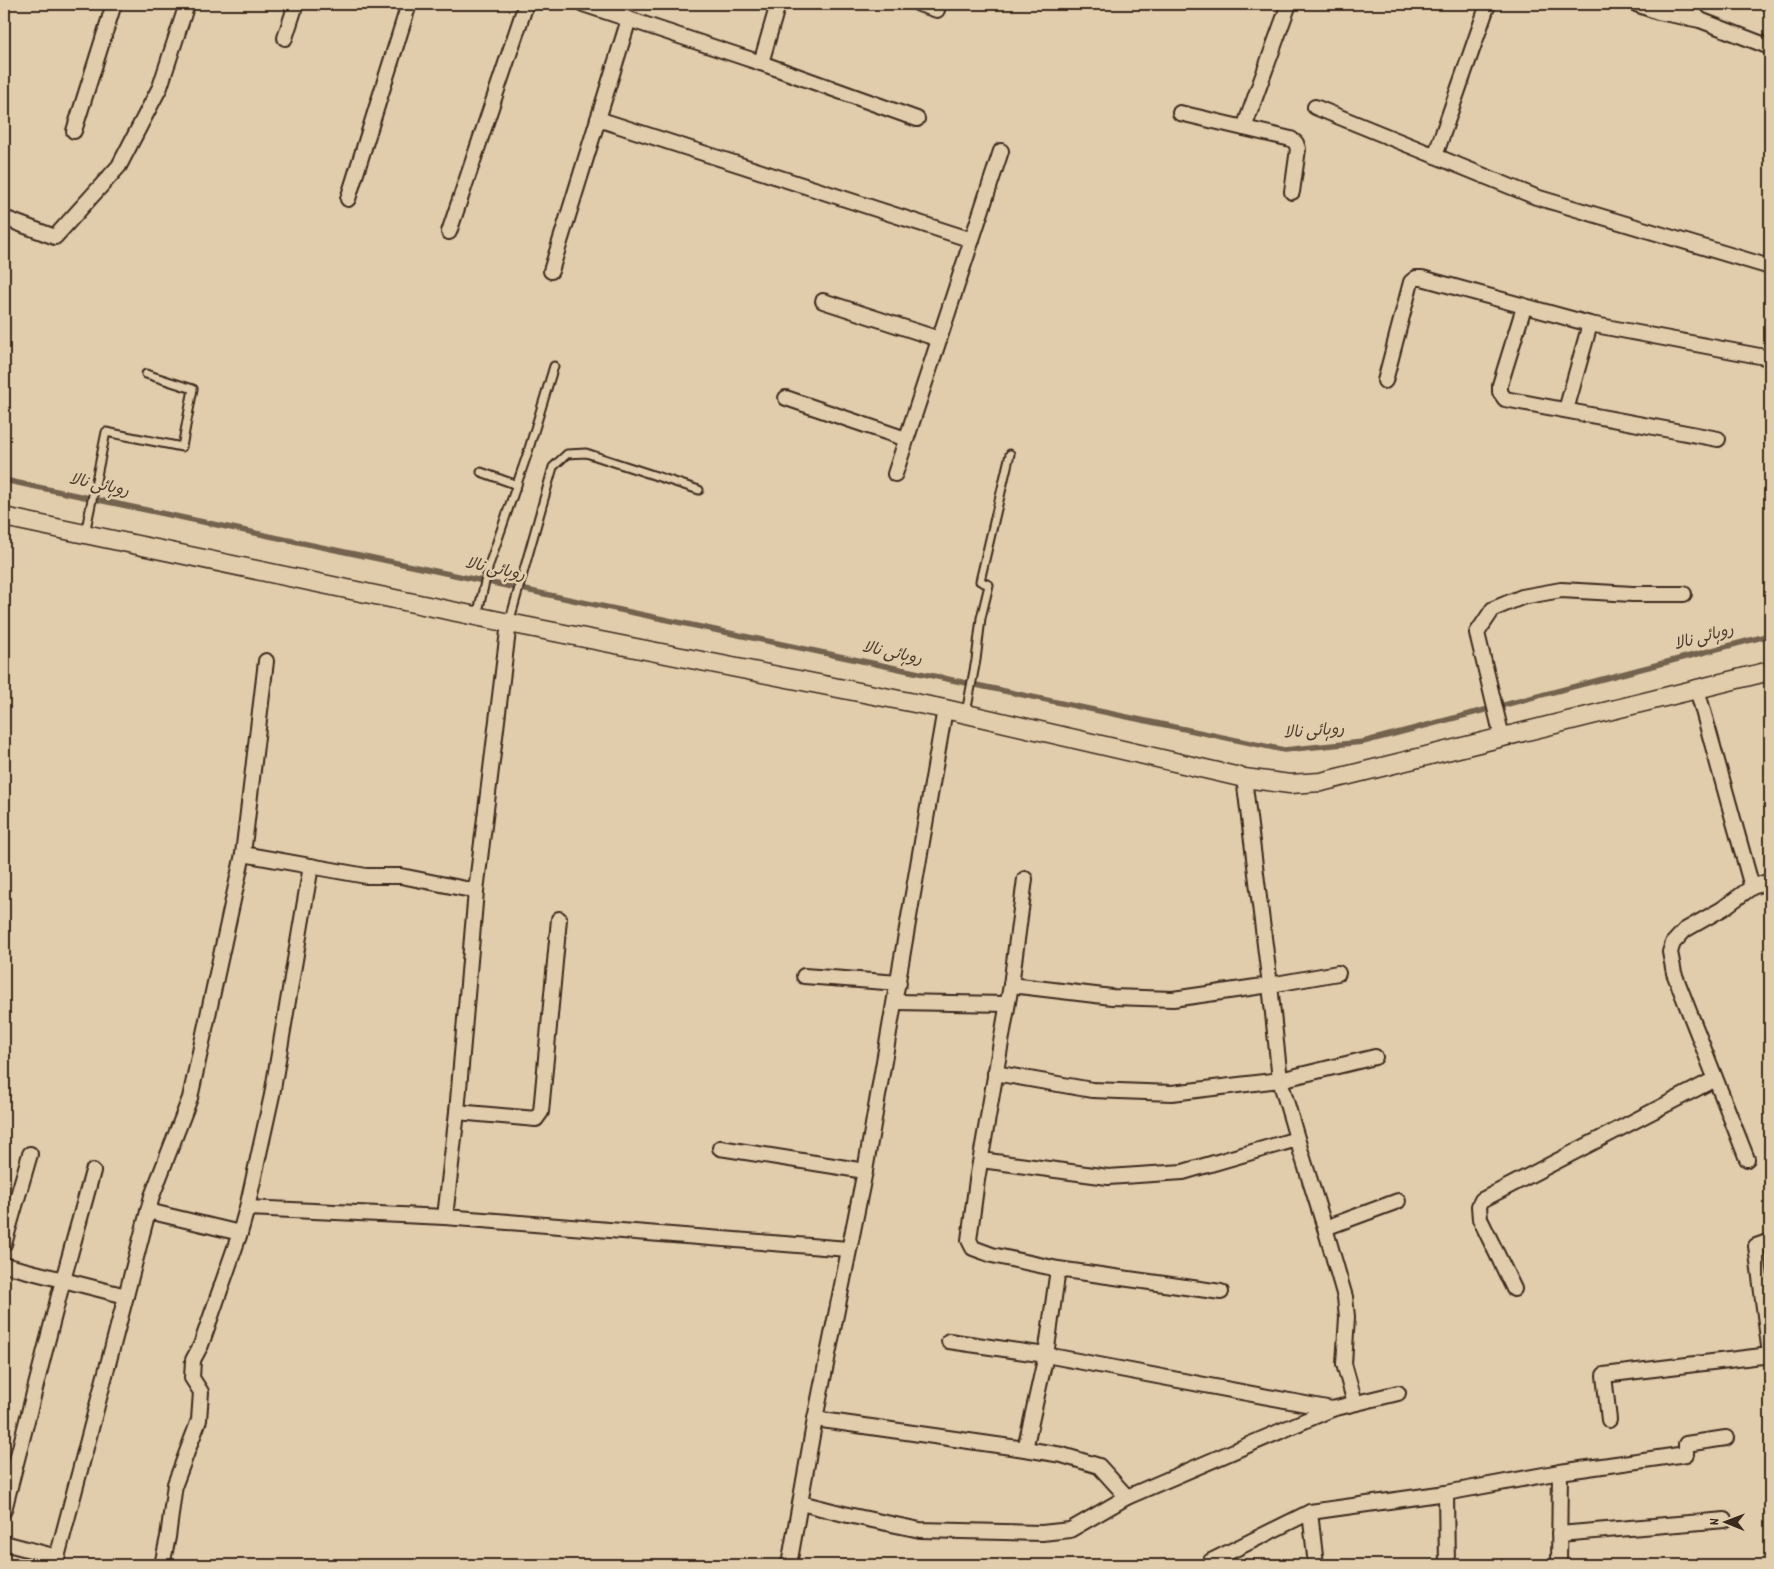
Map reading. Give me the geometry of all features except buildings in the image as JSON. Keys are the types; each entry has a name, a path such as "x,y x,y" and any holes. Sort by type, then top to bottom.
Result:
{"street":[{"path":"74,131 114,4"},
{"path":"4,218 55,237 119,166 160,87 187,4"},
{"path":"285,38 296,4"},
{"path":"348,199 408,4"},
{"path":"449,232 526,4"},
{"path":"583,4 761,63 917,119"},
{"path":"761,63 778,4"},
{"path":"919,4 937,10"},
{"path":"1244,128 1289,4"},
{"path":"1435,156 1488,4"},
{"path":"1636,4 1658,12 1700,20 1770,47"},
{"path":"1686,4 1700,20"},
{"path":"551,271 630,19"},
{"path":"1315,106 1536,197 1770,267"},
{"path":"1180,113 1292,139 1298,149 1292,192"},
{"path":"598,120 972,240"},
{"path":"895,474 1002,151"},
{"path":"1385,381 1411,282 1416,278 1422,278 1590,324 1770,358"},
{"path":"823,301 939,339"},
{"path":"1524,307 1500,385 1500,392 1505,399 1718,439"},
{"path":"1566,410 1590,324"},
{"path":"786,398 906,438"},
{"path":"4,517 86,529 478,608 509,623 944,709 967,707 1244,778 1290,784 1321,782 1501,732 1697,690 1770,671"},
{"path":"1501,732 1477,633 1493,609 1522,597 1561,590 1633,594 1684,594"},
{"path":"445,1217 457,1112 476,891 509,623"},
{"path":"4,1544 56,1561 152,1196 190,1098 243,854 266,661"},
{"path":"1697,690 1752,887"},
{"path":"789,1565 815,1419 865,1171 896,1002 944,709"},
{"path":"1244,778 1280,1080 1345,1298 1348,1317 1344,1364 1355,1404"},
{"path":"243,854 366,876 401,876 476,891"},
{"path":"162,1565 176,1484 199,1420 201,1392 192,1378 193,1360 201,1345 248,1208 272,1095 311,866"},
{"path":"1025,879 1011,986 980,1160 968,1240 973,1248 992,1255 1058,1269 1220,1292"},
{"path":"1747,1159 1674,973 1670,952 1673,943 1685,930 1722,909 1752,887 1770,881"},
{"path":"457,1112 536,1119 541,1112 559,919"},
{"path":"1011,986 1112,997 1173,999 1338,973"},
{"path":"804,976 899,983"},
{"path":"896,1002 1007,1004"},
{"path":"995,1073 1092,1090 1172,1093 1280,1080 1375,1058"},
{"path":"1514,1289 1480,1219 1479,1206 1482,1200 1715,1079"},
{"path":"980,1160 1108,1177 1183,1172 1297,1139"},
{"path":"720,1148 865,1171"},
{"path":"4,1244 30,1154"},
{"path":"4,1510 93,1171"},
{"path":"1325,1228 1398,1201"},
{"path":"248,1208 445,1217 848,1249"},
{"path":"148,1211 240,1233"},
{"path":"1609,1420 1604,1375 1770,1356 1756,1246 1770,1241"},
{"path":"4,1265 126,1296"},
{"path":"1025,1449 1046,1354 1058,1269"},
{"path":"949,1341 1046,1354 1332,1409"},
{"path":"801,1502 848,1515 920,1530 1042,1533 1070,1530 1127,1497 1332,1409 1398,1393"},
{"path":"815,1419 1062,1455 1099,1466 1127,1497"},
{"path":"1212,1565 1211,1561 1310,1512 1686,1454 1686,1444 1726,1438"},
{"path":"1559,1565 1560,1472"},
{"path":"1446,1492 1447,1565"},
{"path":"1310,1512 1316,1565"},
{"path":"1559,1534 1726,1520"}],"lane":[{"path":"478,608 489,565 517,485 554,366"},
{"path":"86,529 106,432 182,447 193,389 146,374"},
{"path":"509,623 553,467 567,454 586,453 699,490"},
{"path":"967,707 975,666 981,618 989,585 980,582 1010,454"},
{"path":"481,472 517,485"}],"waterway":[{"name":"روہائی نالا","path":"4,480 1284,750 1363,742 1770,635"}]}
